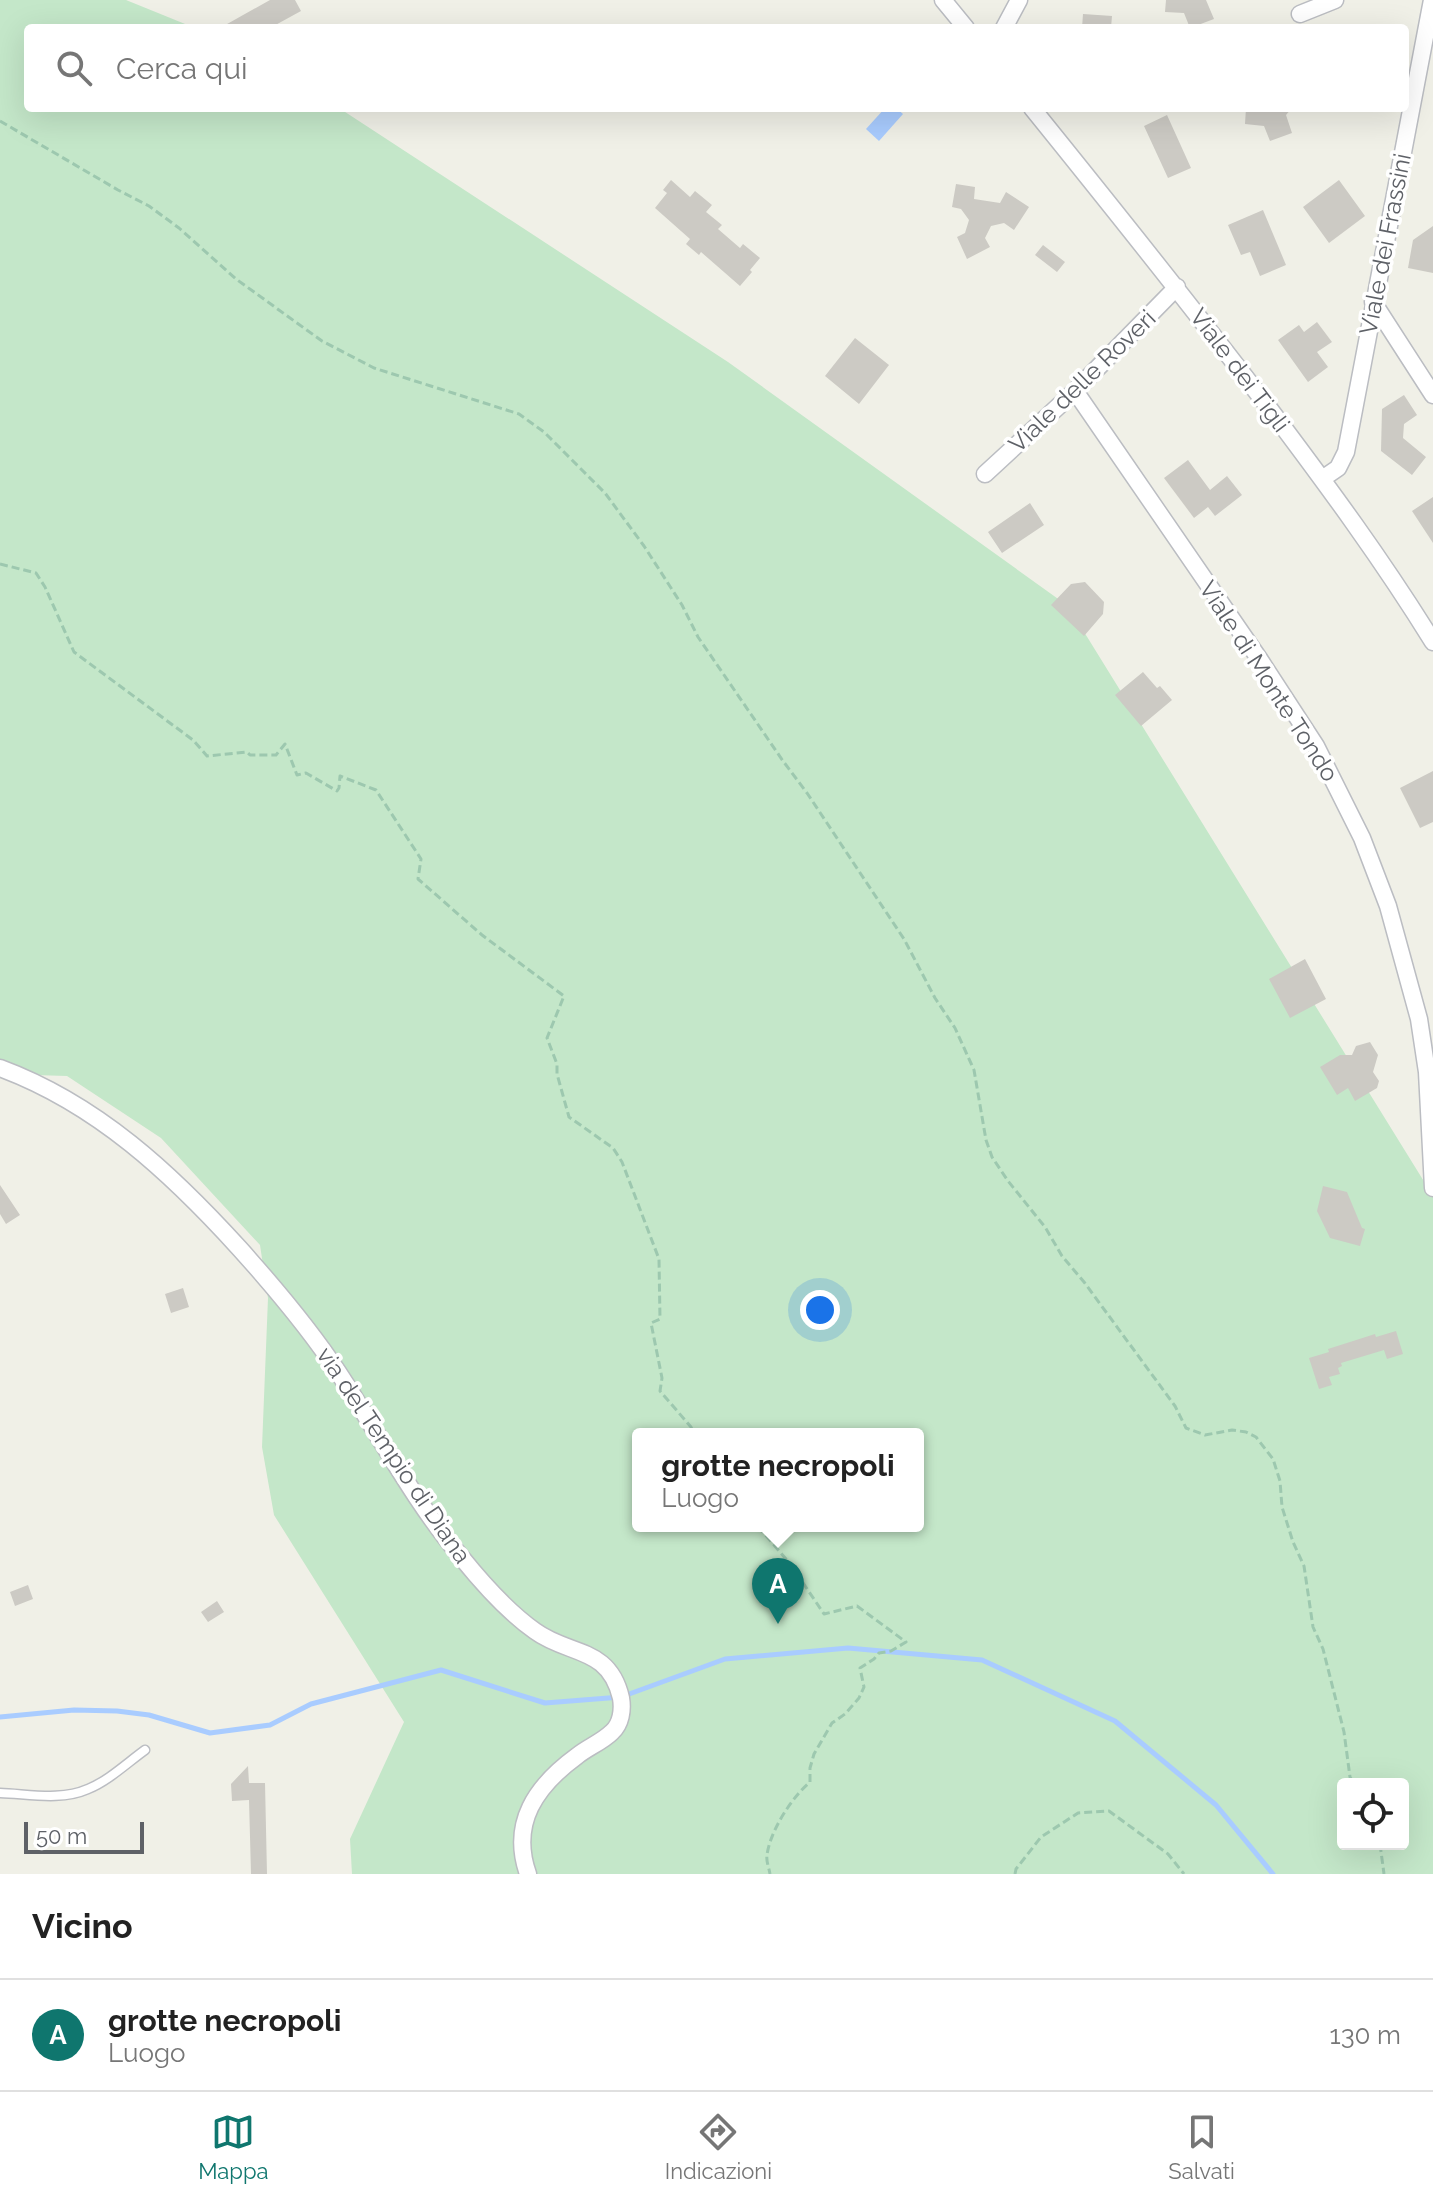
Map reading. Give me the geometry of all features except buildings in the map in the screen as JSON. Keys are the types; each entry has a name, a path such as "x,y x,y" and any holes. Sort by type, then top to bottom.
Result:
{"street":[{"path":"943,0 963,24"},
{"path":"1006,24 1019,0"},
{"path":"1300,14 1335,0"},
{"name":"Viale dei Frassini","path":"1322,479 1338,468 1346,452 1432,0"},
{"name":"Viale dei Tigli","path":"1035,112 1177,287 1322,479 1399,586 1433,642"},
{"name":"Viale delle Roveri","path":"985,474 1075,391 1177,287"},
{"path":"1373,302 1433,395"},
{"name":"Viale di Monte Tondo","path":"1075,391 1316,746 1362,838 1391,918 1419,1019 1427,1072 1433,1188"},
{"name":"via del Tempio di Diana","path":"0,1068 82,1109 138,1149 196,1201 274,1288 312,1336 430,1516 464,1561 533,1630 557,1644 589,1655 602,1664 611,1676 622,1703 615,1729 554,1776 527,1812 522,1844 528,1874"}],"lane":[{"path":"0,1793 58,1796 77,1793 99,1783 145,1750"}],"path":[{"path":"0,121 149,206 179,228 236,279 322,341 374,368 519,414 544,432 605,493 644,546 682,605 698,637 904,939 935,998 955,1028 974,1070 986,1140 992,1157 1008,1181 1175,1406 1186,1428 1205,1435 1232,1430 1246,1432 1256,1437 1273,1459 1280,1481 1282,1507 1304,1566 1313,1627 1323,1649 1344,1732 1351,1778"},
{"path":"0,564 36,573 74,652 193,740 207,756 247,752 250,755 276,755 285,744 297,775 306,773 337,791 340,776 376,790 421,859 418,879 482,935 564,996 547,1038 557,1064 569,1117 613,1148 622,1162 659,1259 660,1319 651,1323 662,1378 660,1391 691,1428"},
{"path":"763,1532 791,1565 821,1613 857,1606 906,1642 891,1651 879,1653 860,1668 864,1687 859,1698 832,1723 814,1754 810,1782 799,1792 776,1826 767,1855 770,1874"},
{"path":"1015,1874 1041,1837 1078,1813 1109,1811 1168,1854 1184,1874"},
{"path":"1381,1850 1384,1874"}],"green space":[{"path":"0,0 126,0 185,24 24,24 24,112 345,112 728,362 1068,606 1433,1196 1433,1874 352,1874 350,1839 404,1722 274,1515 262,1447 268,1298 260,1245 161,1138 67,1076 0,1074"}],"water":[{"path":"881,112 903,114 879,141 866,129"}],"waterway":[{"path":"0,1717 74,1710 117,1711 149,1715 210,1733 270,1725 311,1704 441,1670 545,1703 621,1697 725,1659 848,1648 982,1660 1115,1721 1216,1805 1273,1874"}],"place":[{"name":"grotte necropoli","path":"778,1624"}]}
